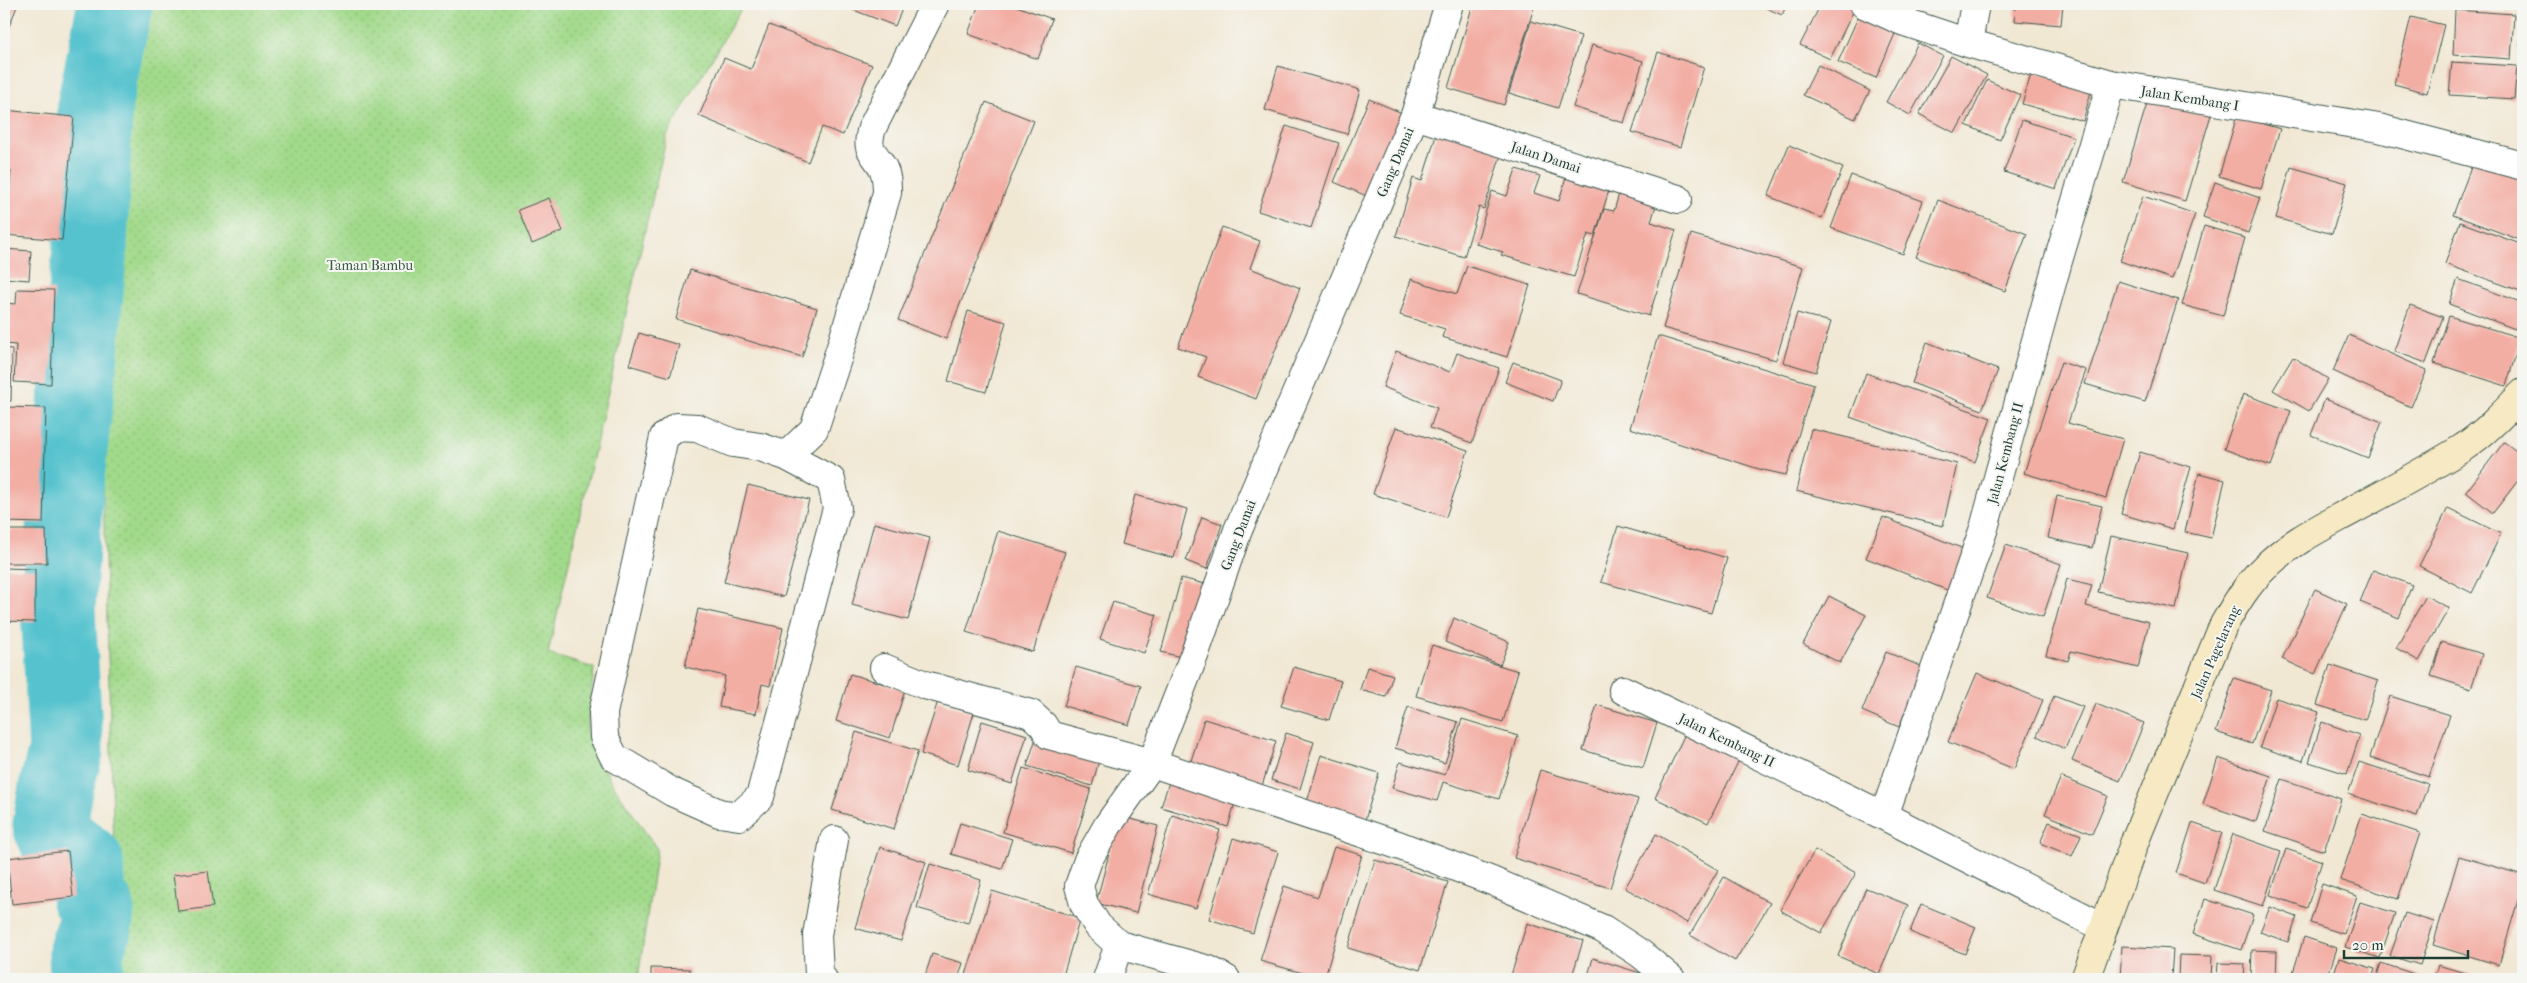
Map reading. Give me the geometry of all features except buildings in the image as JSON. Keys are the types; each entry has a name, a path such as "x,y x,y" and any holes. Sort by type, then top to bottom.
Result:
{"street":[{"path":"786,456 814,429 842,347 887,193 883,168 874,157 868,142 872,128 935,4"},
{"name":"Gang Damai","path":"1226,979 1209,970 1120,945 1098,926 1084,904 1079,886 1088,860 1108,825 1152,763 1195,653 1238,530 1415,115 1449,4"},
{"name":"Jalan Kembang I","path":"1864,4 1902,21 1968,43 2111,84 2378,128 2523,166"},
{"path":"1968,43 1975,4"},
{"name":"Jalan Kembang II","path":"1884,816 1984,528 2058,261 2111,84"},
{"name":"Jalan Damai","path":"1415,115 1678,199"},
{"name":"Jalan Pagelarang","path":"2085,979 2102,927 2179,733 2223,626 2240,597 2264,568 2289,547 2314,530 2462,448 2498,418 2523,393"},
{"path":"677,427 697,428 733,442 760,447 786,456 831,480 837,508 760,797 739,816 718,813 672,792 614,757 604,737 602,713 664,437 677,427"},
{"path":"884,668 924,685 1031,714 1043,725 1049,736 1152,763 1398,845 1492,881 1604,929 1641,954 1671,979"},
{"name":"Jalan Kembang II","path":"1623,690 1884,816 2102,927"},
{"path":"824,979 819,974 817,935 834,840"},
{"path":"1107,979 1120,945"}],"green space":[{"name":"Taman Bambu","path":"130,4 744,4 667,135 548,654 594,668 587,731 611,782 657,849 638,979 118,979 100,394"}],"waterway":[{"path":"87,979 86,951 95,926 97,908 88,896 86,862 56,838 50,825 56,788 66,750 58,609 66,486 90,248 95,102 115,4"}]}
